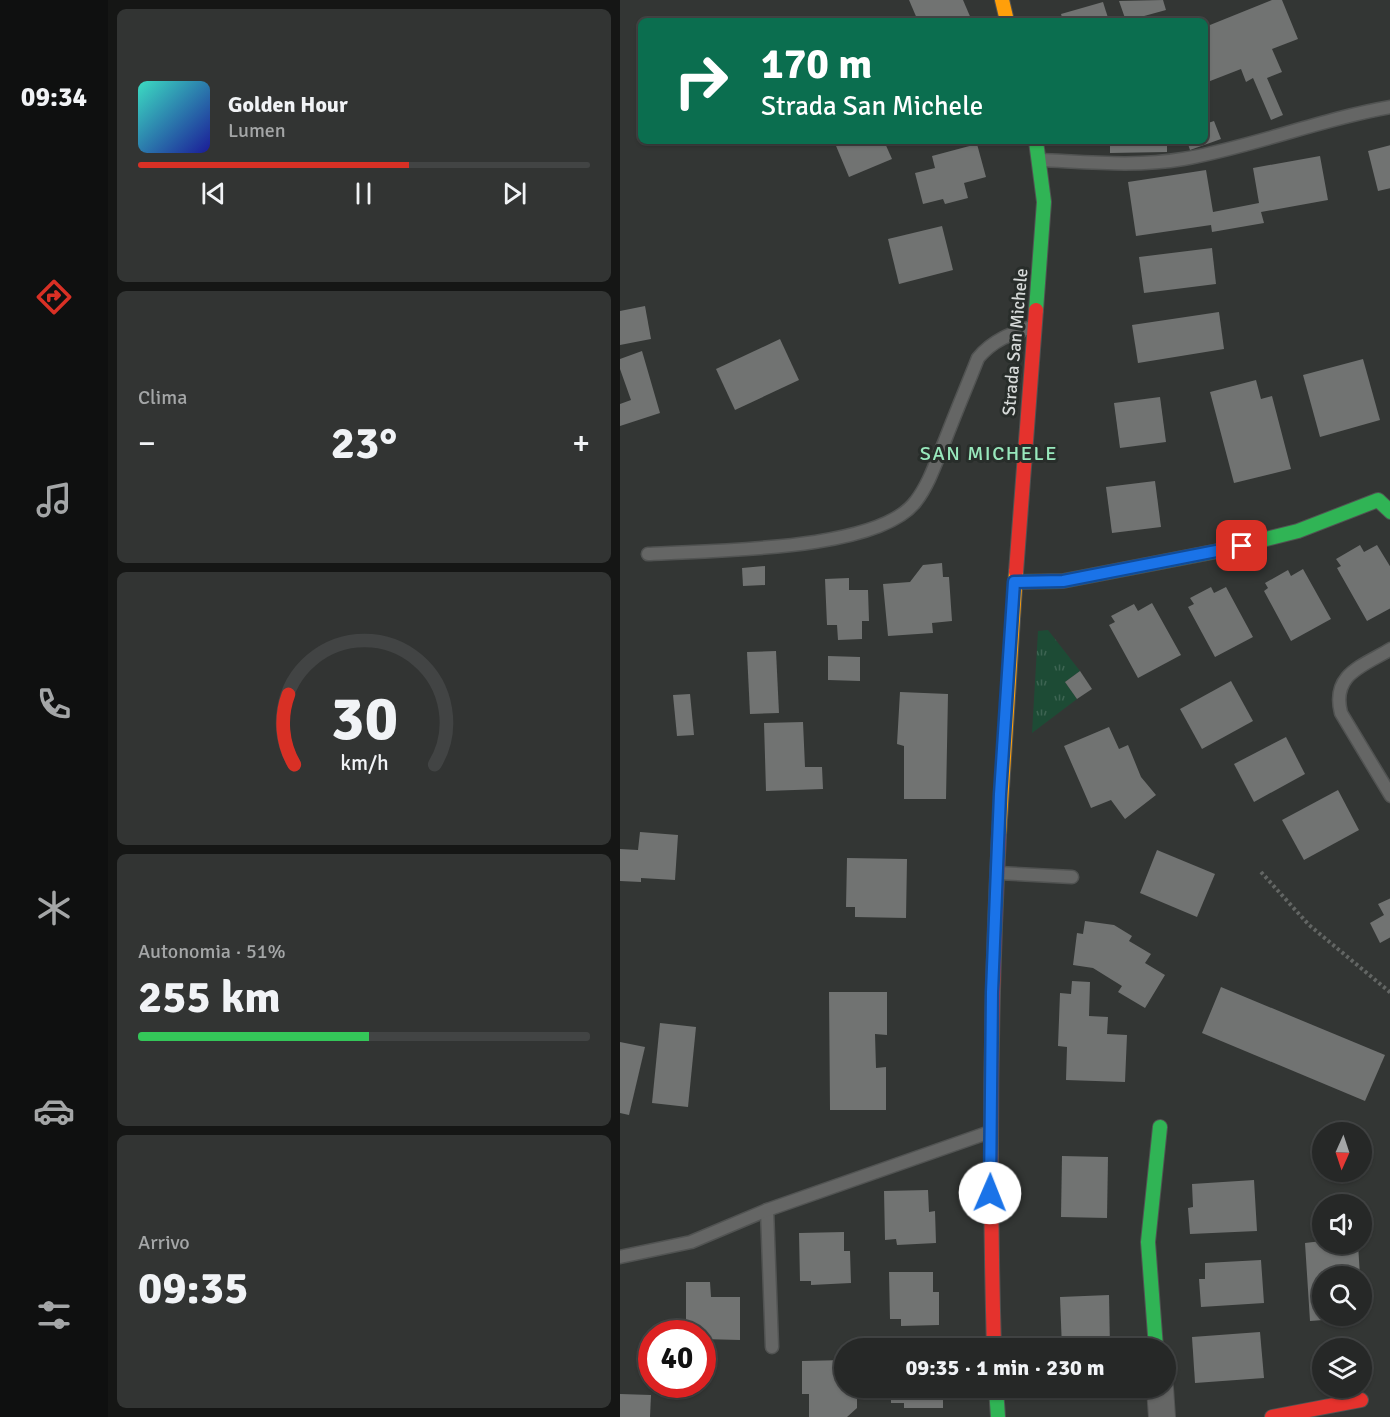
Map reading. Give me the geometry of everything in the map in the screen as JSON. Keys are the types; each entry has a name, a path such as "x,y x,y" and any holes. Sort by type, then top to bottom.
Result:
{"street":[{"path":"1002,0 1006,18"},
{"name":"Strada San Michele","path":"994,1338 992,992 1001,772 1044,202 1037,144"},
{"path":"1014,582 1063,581 1223,550 1298,531 1384,498 1391,512"},
{"path":"1155,1338 1148,1242 1160,1127"},
{"path":"997,1398 998,1417"},
{"path":"1161,1398 1162,1417"},
{"path":"1272,1417 1361,1400"}],"lane":[{"path":"1040,160 1132,162 1182,159 1351,114 1391,107"},
{"path":"648,554 816,543 875,528 900,516 916,501 929,477 978,358 988,347 1004,336 1036,326"},
{"path":"1391,649 1346,676 1339,687 1337,700 1341,713 1391,796"},
{"path":"997,873 1072,877"},
{"path":"620,1257 690,1242 767,1210 991,1132"},
{"path":"767,1210 772,1347"}],"path":[{"path":"1261,872 1309,925 1391,993"}],"green space":[{"path":"1048,630 1080,671 1065,682 1077,699 1032,733 1038,631"}],"building":[{"path":"909,0 963,0 971,18 917,18"},
{"path":"1163,0 1166,10 1137,18 1125,18 1119,1"},
{"path":"1272,0 1282,0 1298,39 1272,49 1282,72 1267,78 1283,115 1271,120 1253,78 1246,82 1241,69 1208,82 1208,26"},
{"path":"1103,2 1108,18 1062,18 1061,14"},
{"path":"1214,121 1221,139 1208,144 1208,123"},
{"path":"835,144 885,144 892,159 849,177"},
{"path":"977,144 986,177 964,183 968,198 945,204 943,199 923,204 915,173 935,168 932,156"},
{"path":"1110,144 1167,144 1167,152 1110,153"},
{"path":"1188,144 1207,144 1190,150"},
{"path":"1391,145 1391,188 1378,191 1368,151"},
{"path":"1320,156 1328,200 1261,212 1264,223 1212,232 1211,225 1136,236 1128,182 1206,170 1213,212 1259,203 1253,168"},
{"path":"942,226 953,270 899,284 888,239"},
{"path":"1212,248 1216,284 1144,293 1139,257"},
{"path":"645,306 651,339 620,345 620,311"},
{"path":"1219,312 1224,349 1138,363 1132,325"},
{"path":"780,339 799,380 735,410 716,369"},
{"path":"642,351 660,413 620,426 620,404 631,400 620,369 620,359"},
{"path":"1363,359 1380,420 1320,437 1303,375"},
{"path":"1256,380 1261,399 1272,396 1291,469 1234,483 1210,392"},
{"path":"1160,397 1166,442 1120,448 1114,403"},
{"path":"1155,481 1161,527 1112,533 1106,487"},
{"path":"1360,545 1364,552 1377,545 1391,568 1391,608 1367,621 1337,568 1341,566 1336,559"},
{"path":"942,563 943,577 949,577 952,621 932,623 933,633 888,636 883,584 910,582 923,565"},
{"path":"765,566 765,585 743,586 742,568"},
{"path":"1303,569 1331,619 1291,641 1264,591 1268,588 1265,583 1288,570 1291,576"},
{"path":"849,578 849,590 868,590 869,621 862,621 862,639 838,640 837,625 827,625 825,579"},
{"path":"1211,587 1214,593 1226,587 1253,637 1215,657 1188,607 1194,604 1190,598"},
{"path":"1152,603 1181,655 1138,678 1109,625 1115,622 1111,616 1134,604 1138,611"},
{"path":"776,651 779,713 750,714 747,652"},
{"path":"828,656 860,657 860,681 828,680"},
{"path":"1080,671 1092,689 1077,699 1065,682"},
{"path":"1231,681 1253,721 1202,749 1180,709"},
{"path":"900,692 948,694 946,799 904,799 904,746 897,744"},
{"path":"690,694 694,735 677,736 673,695"},
{"path":"803,722 805,767 822,767 823,789 766,791 764,723"},
{"path":"1109,727 1119,749 1128,745 1141,777 1156,795 1125,819 1111,800 1091,808 1064,746"},
{"path":"1286,737 1305,774 1254,802 1234,764"},
{"path":"1338,790 1359,830 1304,860 1282,820"},
{"path":"640,832 678,835 675,880 641,878 641,882 620,881 620,849 638,850"},
{"path":"1157,850 1215,874 1197,917 1140,893"},
{"path":"847,858 907,859 906,918 855,917 855,907 846,907"},
{"path":"1391,898 1391,937 1380,943 1370,923 1384,915 1378,904"},
{"path":"1085,921 1114,925 1132,936 1129,941 1151,954 1145,963 1165,975 1145,1008 1118,992 1122,986 1093,968 1073,965 1077,933 1083,934"},
{"path":"1072,981 1090,982 1089,1016 1108,1017 1107,1034 1127,1035 1125,1082 1066,1080 1067,1047 1058,1046 1060,993 1071,994"},
{"path":"1221,987 1385,1055 1365,1101 1202,1033"},
{"path":"829,992 887,992 887,1035 875,1034 876,1068 886,1067 886,1110 830,1110"},
{"path":"660,1023 696,1027 688,1107 652,1103"},
{"path":"620,1042 645,1047 629,1115 620,1113"},
{"path":"1062,1156 1108,1157 1107,1218 1061,1217"},
{"path":"1254,1180 1257,1231 1190,1234 1188,1208 1193,1207 1192,1184"},
{"path":"928,1190 929,1212 935,1211 936,1243 897,1245 896,1239 885,1240 884,1191"},
{"path":"844,1232 844,1251 850,1251 851,1283 811,1285 811,1281 800,1281 799,1233"},
{"path":"1312,1242 1312,1254 1359,1254 1359,1266 1312,1266 1312,1321 1310,1321 1305,1243"},
{"path":"1261,1260 1264,1303 1201,1307 1199,1279 1205,1279 1205,1263"},
{"path":"889,1272 933,1272 933,1292 939,1292 939,1325 901,1326 901,1319 890,1319"},
{"path":"686,1282 710,1282 711,1297 740,1297 740,1340 716,1339 716,1320 686,1320"},
{"path":"1109,1295 1110,1338 1062,1338 1060,1297"},
{"path":"1260,1332 1264,1378 1195,1383 1192,1337"},
{"path":"834,1360 834,1398 857,1398 857,1408 847,1417 809,1417 809,1394 802,1394 802,1361"},
{"path":"620,1394 651,1398 650,1417 620,1417"},
{"path":"891,1398 943,1398 943,1408 904,1408 904,1403 891,1403"}],"traffic: fast":[{"path":"1036,144 1044,202 1036,310"},
{"path":"1015,582 1063,581 1223,550 1298,531 1378,500 1391,512"},
{"path":"1155,1338 1148,1242 1160,1127"},
{"path":"997,1398 998,1417"}],"traffic: slow":[{"path":"1002,0 1006,18"},
{"path":"999,835 1016,572"}],"traffic: jam":[{"path":"1016,572 1036,310"},
{"path":"994,1338 991,1092 999,835"},
{"path":"1272,1417 1361,1400"}],"district":[{"name":"SAN MICHELE","path":"989,453"}],"route":[{"path":"990,1193 992,992 1001,772 1014,582 1063,581 1242,546"}]}
